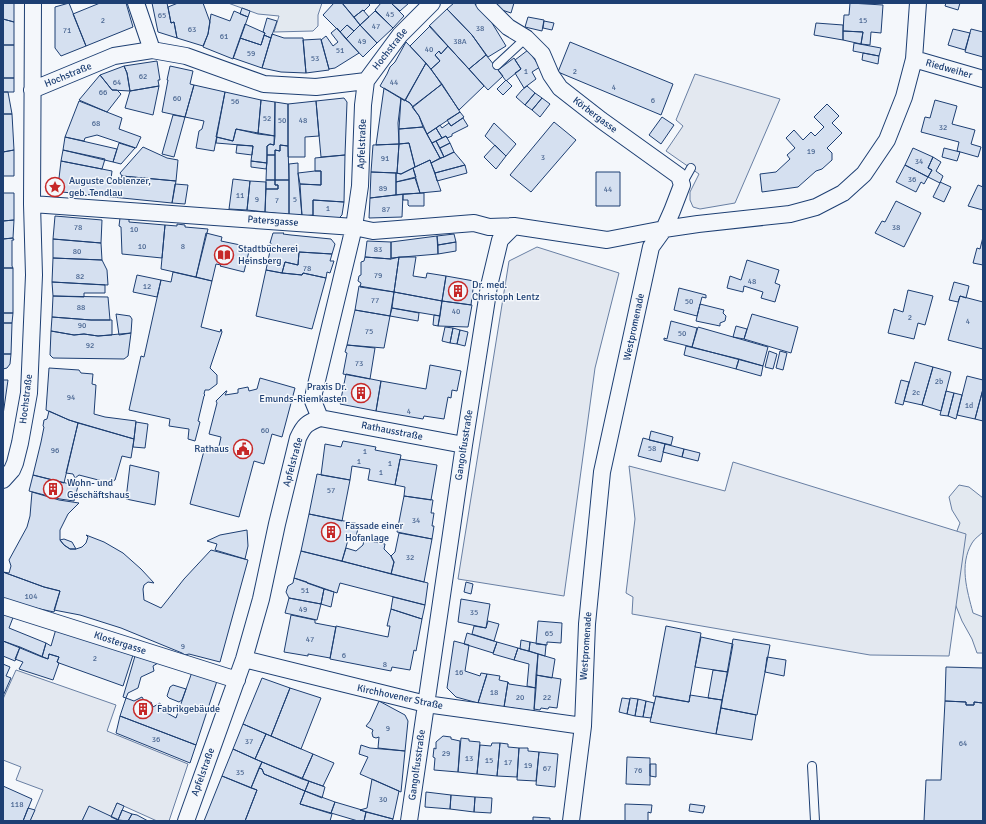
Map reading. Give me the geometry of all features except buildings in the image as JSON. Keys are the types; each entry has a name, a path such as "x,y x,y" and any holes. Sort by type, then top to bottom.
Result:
{"street":[{"path":"32,90 33,3"},
{"path":"136,3 152,50"},
{"name":"Hochstraße","path":"3,480 15,464 29,394 34,275 32,204 32,90 114,56 152,50 186,56 264,84 316,87 366,81 400,35 432,3"},
{"name":"Körbergasse","path":"484,3 508,27 526,38 542,54 551,75 560,88 601,120 679,176 682,185"},
{"path":"514,226 607,240 664,229 790,214 816,207 843,193 864,174 887,140 904,97 914,59 918,3"},
{"name":"Riedweiher","path":"914,59 983,79"},
{"name":"Apfelstraße","path":"186,821 244,659 261,599 277,524 298,438 307,424 320,418 313,401 314,393 354,227 360,186 363,105 366,81"},
{"path":"664,229 682,185"},
{"name":"Patersgasse","path":"32,204 354,227 374,231 474,223 489,227 514,226"},
{"name":"Gangolfusstraße","path":"409,821 464,445 489,286 500,240 514,226"},
{"name":"Westpromenade","path":"571,821 583,726 587,624 602,472 651,247 664,229"},
{"name":"Rathausstraße","path":"320,418 464,445"},
{"name":"Klostergasse","path":"3,606 237,680"},
{"name":"Kirchhovener Straße","path":"244,659 426,704 583,726"}],"lane":[{"path":"497,65 526,38"},
{"path":"682,185 691,168"},
{"path":"812,766 816,821"}],"shaded area":[{"path":"228,3 322,3 318,15 318,26 313,31 274,32 279,16 258,14"},
{"path":"695,74 780,99 735,203 700,209 693,207 690,200 690,192 699,174 666,151 683,126 676,120"},
{"path":"537,247 619,273 595,368 564,596 458,579 509,261"},
{"path":"733,462 966,534 949,656 870,655 632,614 633,597 626,593 635,519 629,466 725,491"},
{"path":"959,485 969,487 983,498 983,532 972,543 968,551 965,578 973,613 983,617 983,653 977,653 954,601 955,536 960,523 952,510 949,497"},
{"path":"16,670 116,705 107,731 188,764 169,821 157,821 117,803 111,817 89,807 82,821 30,821 43,790 16,780 21,767 3,760 3,699"}],"place":[{"name":"Auguste Coblenzer, geb. Tendlau","path":"55,187"},
{"name":"Stadtbücherei Heinsberg","path":"224,255"},
{"name":"Dr. med. Christoph Lentz","path":"458,291"},
{"name":"Praxis Dr. Emunds-Riemkasten","path":"361,393"},
{"name":"Rathaus","path":"243,449"},
{"name":"Wohn- und Geschäftshaus","path":"53,489"},
{"name":"Fassade einer Hofanlage","path":"331,532"},
{"name":"Fabrikgebäude","path":"143,709"}]}
